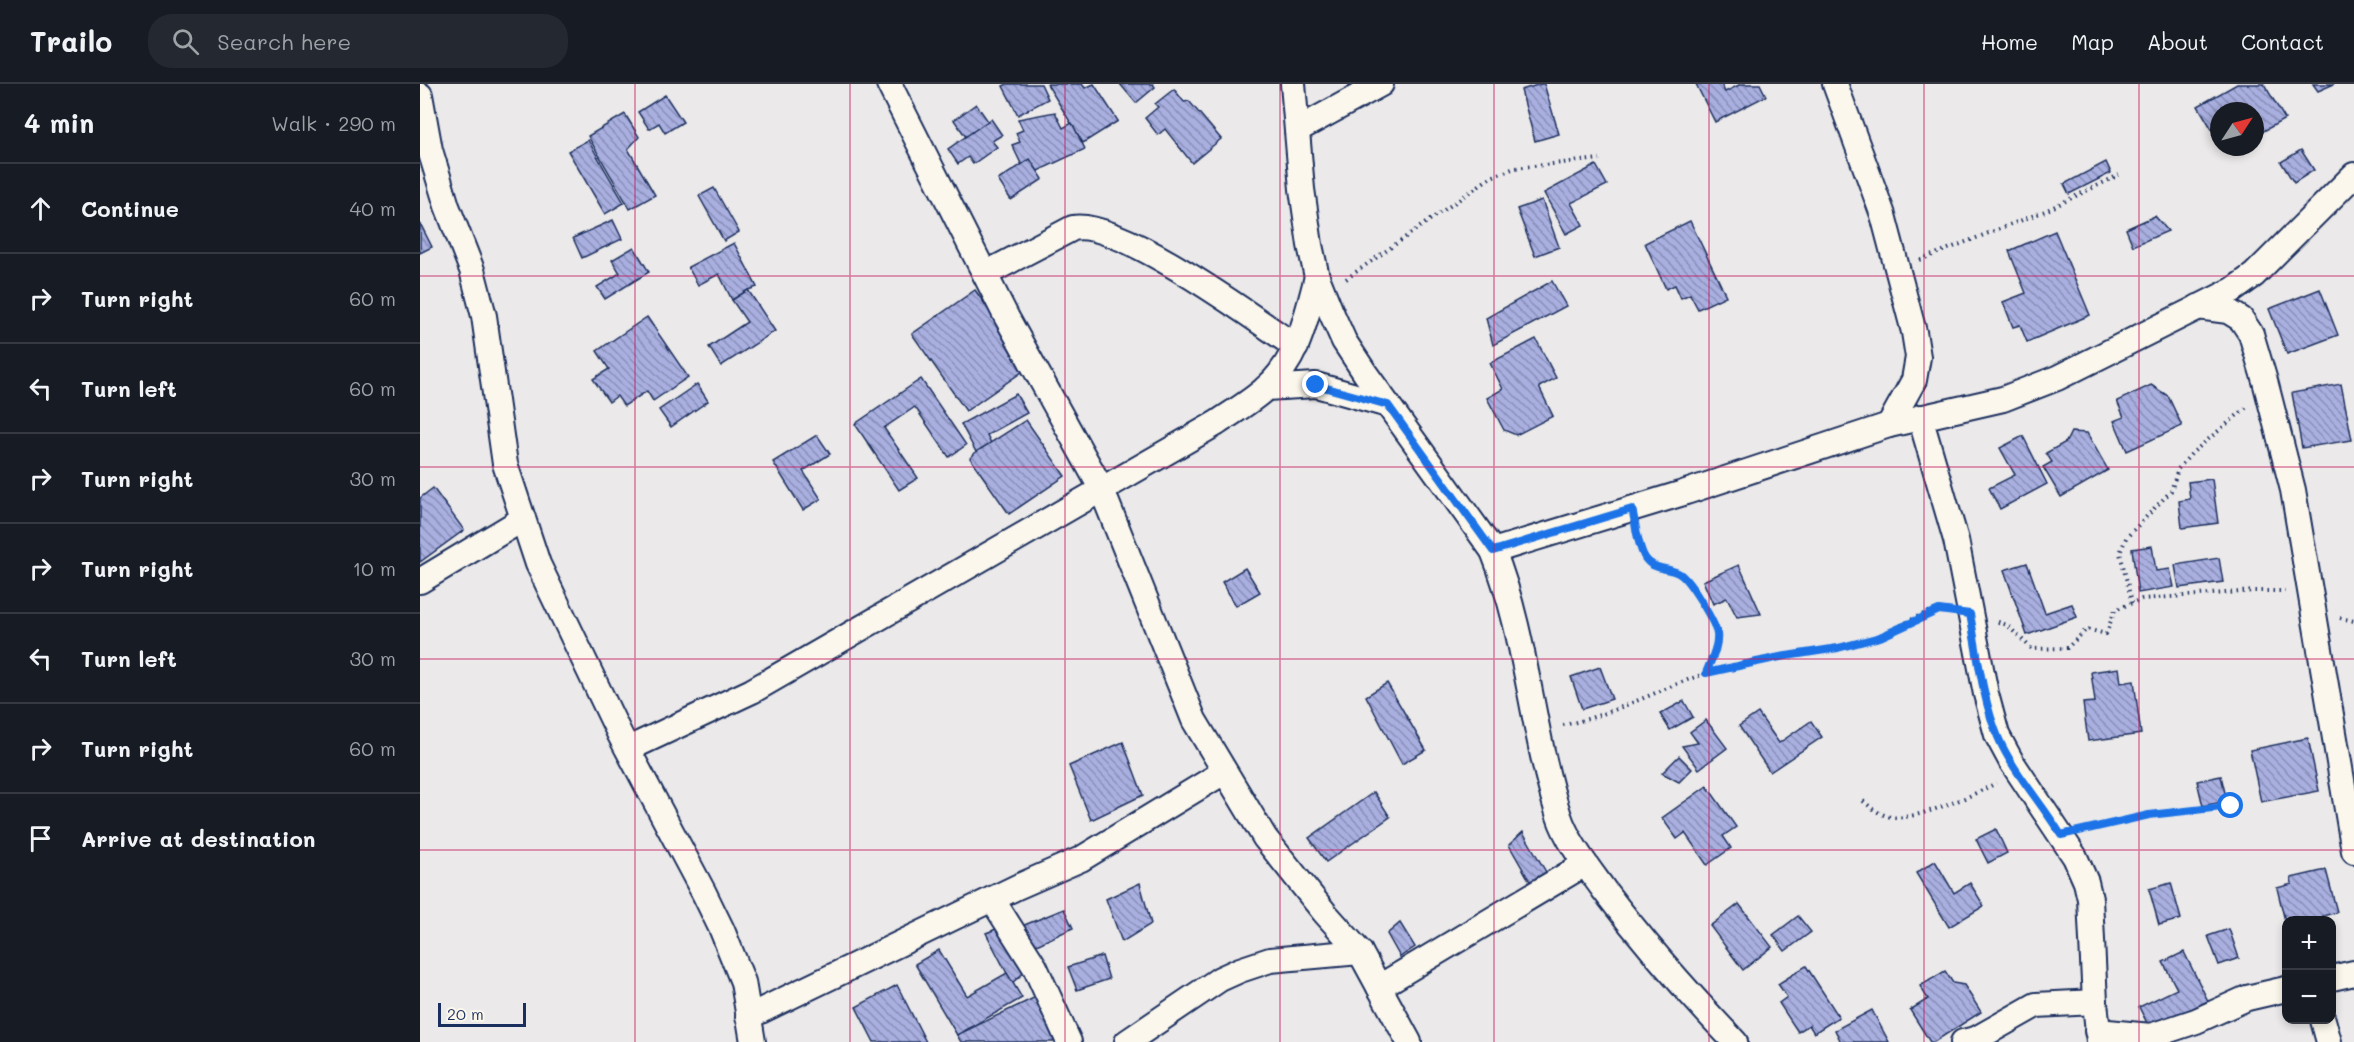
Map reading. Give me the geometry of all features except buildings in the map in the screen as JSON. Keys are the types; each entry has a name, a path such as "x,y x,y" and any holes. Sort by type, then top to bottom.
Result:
{"street":[{"path":"889,84 985,274 1101,488 1194,720 1265,838 1325,913 1360,952 1409,1042"},
{"path":"1293,84 1302,189 1310,245 1320,286 1344,341 1493,551 1506,583 1560,819 1585,864 1664,966 1703,1011 1735,1042"},
{"path":"1297,130 1381,84"},
{"path":"1835,84 1883,215 1914,332 1918,357 1914,380 1889,425"},
{"path":"420,95 426,160 472,270 484,316 503,453 538,564 628,749 722,930 742,982 753,1042"},
{"path":"1493,551 1632,509 1889,425 2003,399 2057,378 2233,290 2254,275 2354,175"},
{"path":"985,274 1073,228 1082,226 1093,228 1148,253 1207,286 1296,347"},
{"path":"628,749 752,691 1101,488 1181,446 1266,388 1286,367 1320,286"},
{"path":"2198,307 2228,311 2241,319 2251,334 2293,490 2354,851"},
{"path":"1266,388 1316,385 1388,405"},
{"path":"1920,417 1956,540 1986,694 1997,735 2061,835 2086,882 2090,899 2098,1036 2151,1036 2196,1021 2247,998 2282,990"},
{"path":"420,581 523,519"},
{"path":"748,1017 992,899 1081,859 1224,772"},
{"path":"1379,987 1585,864"},
{"path":"992,899 1035,968 1069,1042"},
{"path":"1127,1042 1220,979 1240,970 1270,960 1360,952"},
{"path":"2336,977 2354,973"},
{"path":"1963,1042 1976,1039 2036,1005 2095,1002"},
{"path":"2324,1024 2329,1042"}],"path":[{"path":"1320,286 1383,251 1491,177 1515,168 1600,159"},
{"path":"1898,269 2045,211 2119,175"},
{"path":"2132,603 2120,553 2126,538 2171,491 2178,469 2192,453 2267,391"},
{"path":"1632,509 1644,556 1656,567 1678,573 1686,578 1713,622 1717,641 1706,673"},
{"path":"1538,729 1577,722 1628,706 1706,673 1880,637 1939,610 1970,614 2007,625 2032,650 2067,648 2087,629 2106,634 2115,610 2142,599 2284,591 2313,602"},
{"path":"1863,801 1876,811 1893,818 1910,817 1984,790 2017,769"},
{"path":"2061,835 2149,815 2231,806"}],"route":[{"path":"1316,385 1388,405 1493,551 1632,509 1644,556 1656,567 1678,573 1686,578 1713,622 1717,641 1706,673 1780,657 1838,648 1880,637 1939,610 1970,614 1986,694 1997,735 2011,761 2061,835 2149,815 2231,806"}]}
